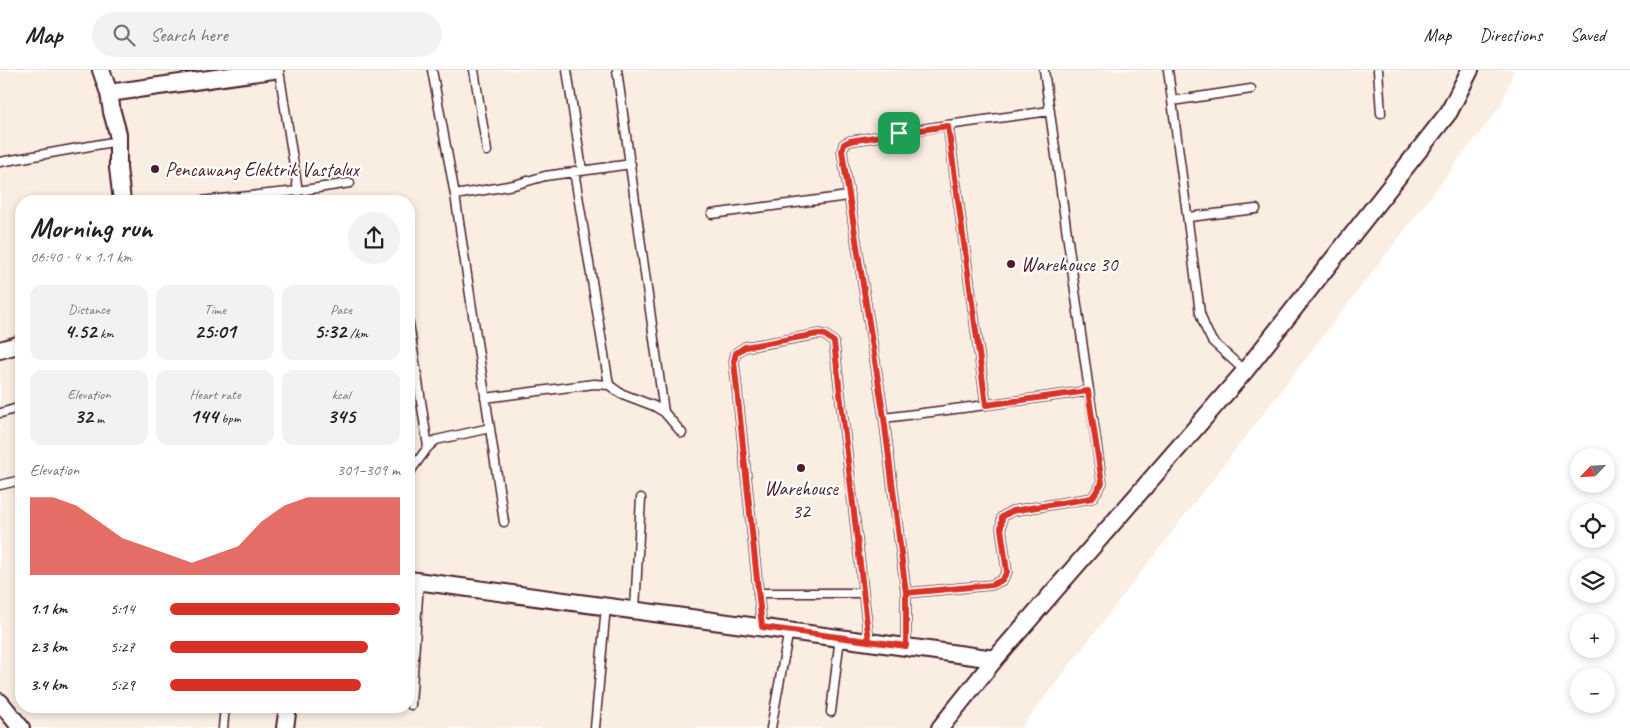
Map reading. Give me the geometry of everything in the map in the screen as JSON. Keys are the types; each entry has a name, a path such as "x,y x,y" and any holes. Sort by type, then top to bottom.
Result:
{"street":[{"path":"101,70 110,92 118,141 118,168 121,195"},
{"path":"110,92 273,70"},
{"path":"940,728 995,659 1245,371 1449,112 1470,70"},
{"path":"0,350 15,346"},
{"path":"415,580 995,659"},
{"path":"0,702 21,728"},
{"path":"285,728 287,713"}],"lane":[{"path":"279,70 298,190"},
{"path":"432,70 455,195 504,522"},
{"path":"474,70 487,151"},
{"path":"567,70 578,171 609,385"},
{"path":"617,70 664,412"},
{"path":"906,593 992,585 1002,580 1007,572 1001,528 1002,517 1012,511 1092,498 1102,483 1044,70"},
{"path":"1168,70 1189,217 1200,313 1212,342 1245,371"},
{"path":"1378,70 1381,113"},
{"path":"1172,101 1251,89"},
{"path":"906,646 906,593 884,418 842,151 844,144 850,141 1050,111"},
{"path":"948,126 986,405"},
{"path":"0,162 118,141"},
{"path":"455,195 514,185 545,176 631,164"},
{"path":"253,195 350,183"},
{"path":"712,214 848,196"},
{"path":"1189,217 1256,209"},
{"path":"762,627 734,361 736,353 745,347 818,334 825,335 834,342 869,641"},
{"path":"415,362 428,447"},
{"path":"485,398 594,384 609,385 620,393 654,406 664,412 682,433"},
{"path":"884,418 1088,391"},
{"path":"1,413 15,409"},
{"path":"415,465 428,447 436,440 490,428"},
{"path":"0,485 15,481"},
{"path":"635,610 641,498"},
{"path":"758,594 864,593"},
{"path":"595,728 606,606"},
{"path":"771,728 789,630"},
{"path":"830,712 840,637"},
{"path":"223,728 224,713"}],"shaded area":[{"path":"0,70 1514,70 1501,105 1021,728 0,728"}],"place":[{"name":"Pencawang Elektrik Vastalux","path":"155,169"},
{"name":"Warehouse 30","path":"1011,264"},
{"name":"Warehouse 32","path":"801,468"}],"route":[{"path":"899,133 850,141 844,144 842,151 884,418 906,593 906,646 869,641 834,342 825,335 818,334 745,347 736,353 734,361 762,627 906,646 906,593 992,585 1002,580 1007,572 1001,528 1002,517 1012,511 1092,498 1102,483 1088,391 986,405 948,126 899,133"}]}
